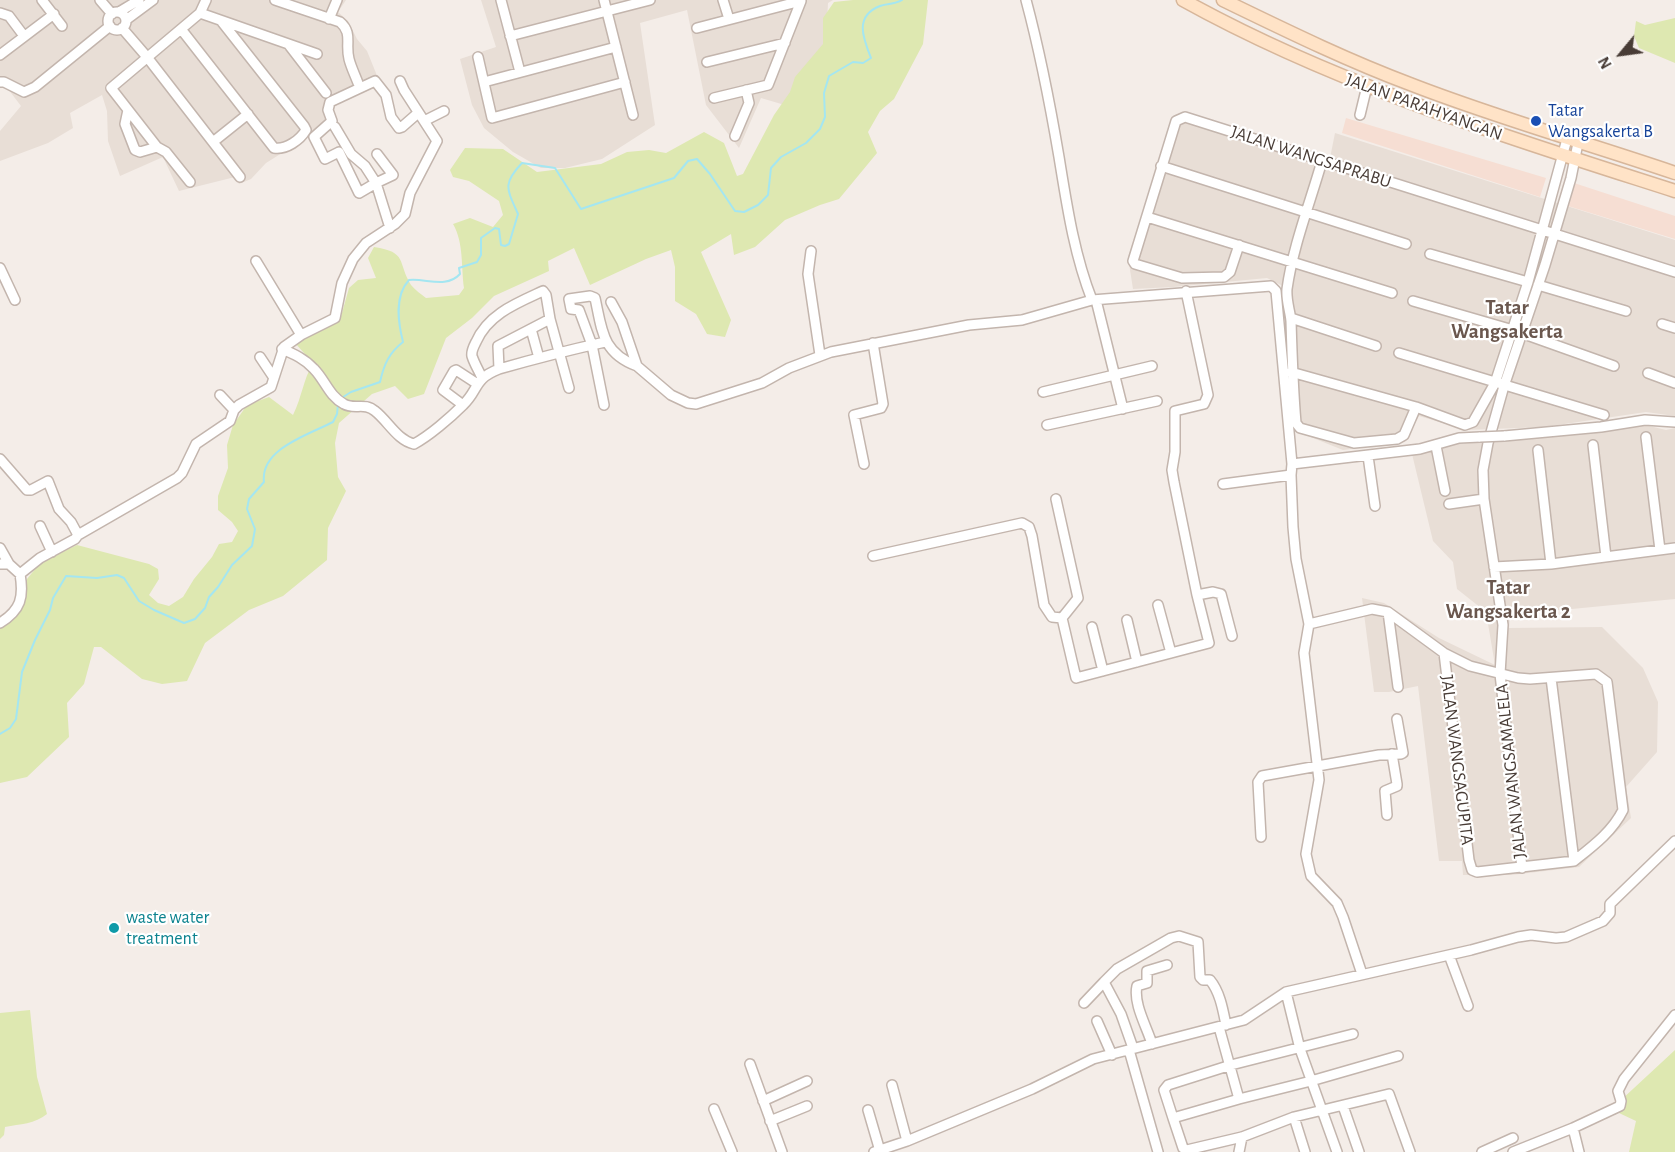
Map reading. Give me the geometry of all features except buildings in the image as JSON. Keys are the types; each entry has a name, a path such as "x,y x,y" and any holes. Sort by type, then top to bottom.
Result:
{"main road":[{"name":"JALAN PARAHYANGAN","path":"1183,0 1301,58 1367,86 1473,126 1675,191"},
{"name":"JALAN PARAHYANGAN","path":"1223,0 1363,66 1469,106 1675,173"}],"street":[{"path":"42,0 62,26"},
{"path":"100,0 115,13 124,15 124,24 147,57 240,177"},
{"path":"110,26 109,20 115,13 139,0"},
{"path":"110,26 116,29 153,0"},
{"path":"190,182 166,152 157,147 111,87 200,13 206,0"},
{"path":"275,0 340,22 346,27 349,33 348,57 358,83"},
{"path":"329,18 337,0"},
{"path":"502,0 520,72"},
{"path":"604,0 633,115"},
{"path":"510,36 650,0"},
{"path":"723,0 729,20"},
{"path":"1026,0 1044,69 1072,236 1080,270 1094,300 1124,409"},
{"path":"697,28 801,1 768,85 714,98"},
{"path":"0,13 9,16 24,36"},
{"path":"200,13 317,54"},
{"path":"0,55 54,15"},
{"path":"181,29 274,148 282,149 301,137 306,130 222,22"},
{"path":"0,82 24,92 35,87 110,26"},
{"path":"707,62 785,43"},
{"path":"288,44 326,93"},
{"path":"484,82 616,47"},
{"path":"478,57 492,118 625,82"},
{"path":"377,154 393,175 358,193 339,152 326,159 323,158 314,135 332,121 328,110 330,102 375,81 386,95 391,117 399,128 421,117 444,111"},
{"path":"20,574 40,558 177,478 182,473 196,444 230,421 239,405 269,389 282,349 301,335 335,318 342,283 353,259 366,243 390,228 405,214 410,193 438,141 400,81"},
{"path":"1360,115 1367,86"},
{"path":"735,136 749,103 746,90"},
{"path":"128,110 125,124 135,150 140,152 157,147"},
{"path":"213,142 248,114"},
{"name":"JALAN WANGSAPRABU","path":"1239,245 1230,272 1224,277 1182,278 1135,264 1133,258 1176,121 1185,117 1675,272"},
{"path":"335,127 351,154 365,166 376,183 390,228"},
{"path":"1500,384 1513,330 1559,174 1569,158 1573,141"},
{"path":"1292,372 1416,407 1465,425 1473,423 1500,384 1523,334 1571,178 1569,158"},
{"path":"1322,160 1292,261 1287,291 1298,426 1347,442 1397,439 1404,435 1416,407"},
{"path":"1161,166 1406,244"},
{"path":"1559,174 1571,178"},
{"path":"1147,217 1392,293"},
{"path":"811,251 808,274 820,355"},
{"path":"1430,254 1528,282"},
{"path":"256,261 301,335"},
{"path":"0,268 15,300"},
{"path":"1538,285 1626,311"},
{"path":"604,405 592,345 579,310 570,307 571,298 590,296 595,298 605,342 671,395 696,404 762,383 820,355 873,343 969,325 1022,320 1094,300 1271,286 1276,291 1292,464 1290,475 1296,559 1312,623 1304,653 1319,780 1305,854 1311,876 1332,896 1336,903 1362,974"},
{"path":"479,381 472,351 484,328 511,306 543,291 546,295 550,319 569,388"},
{"path":"1062,618 1076,678 1209,643 1172,470 1176,440 1175,411 1204,404 1208,395 1186,291"},
{"path":"1413,301 1513,330 1614,366"},
{"path":"611,302 622,322 637,366"},
{"path":"1291,318 1376,346"},
{"path":"499,369 498,346 550,319"},
{"path":"1662,324 1675,328"},
{"path":"531,329 538,358"},
{"path":"282,349 298,356 315,370 328,390 345,405 363,405 373,409 400,437 414,444 463,405 479,381 499,369 605,342"},
{"path":"864,464 854,415 881,408 883,404 873,343"},
{"path":"1399,353 1604,415"},
{"path":"260,357 274,378"},
{"path":"1043,392 1152,366"},
{"path":"463,405 443,390 454,370 479,381"},
{"path":"1648,373 1675,383"},
{"name":"JALAN WANGSAMALELA","path":"1500,384 1483,470 1484,499 1503,625 1500,674 1522,868"},
{"path":"220,395 234,411"},
{"path":"1047,425 1157,401"},
{"path":"1292,464 1436,446 1459,438 1548,434 1645,420 1675,422"},
{"path":"1646,437 1660,550"},
{"path":"1593,445 1606,557"},
{"path":"1436,446 1445,491"},
{"path":"1538,450 1551,564"},
{"path":"1368,456 1375,506"},
{"path":"0,459 27,490 48,480 59,509 72,522 78,535"},
{"path":"0,474 11,469"},
{"path":"1223,484 1290,475"},
{"path":"1449,504 1484,499"},
{"path":"1056,500 1078,598 1062,618"},
{"path":"873,556 1022,523 1029,527 1032,536 1044,605 1052,617 1062,618"},
{"path":"40,526 52,552"},
{"path":"0,548 5,564 20,574 23,590 21,600 13,612 0,623"},
{"path":"1494,567 1551,564 1675,548"},
{"path":"1197,595 1214,592 1221,594 1232,636"},
{"path":"1158,605 1170,653"},
{"path":"1312,623 1372,609 1388,612 1444,653 1470,666 1530,680 1596,674 1607,682 1623,810 1616,823 1605,835 1574,861 1522,868"},
{"path":"1388,612 1398,687"},
{"path":"1126,620 1137,662"},
{"path":"1092,627 1103,671"},
{"name":"JALAN WANGSAGUPITA","path":"1444,653 1470,867 1477,872 1522,868"},
{"path":"1551,678 1574,861"},
{"path":"1261,837 1259,779 1262,776 1401,754 1397,719"},
{"path":"1388,815 1385,791 1397,786 1392,754"},
{"path":"868,1110 876,1152 1032,1089 1093,1059 1244,1020 1286,992 1518,937 1531,935 1566,937 1597,925 1608,917 1610,904 1675,841"},
{"path":"1084,1003 1116,969 1171,938 1179,936 1198,942 1200,977 1213,983 1221,1001 1222,1026 1239,1099"},
{"path":"1449,955 1468,1006"},
{"path":"1152,1044 1138,1003 1136,989 1137,986 1147,983 1147,971 1167,965"},
{"path":"1104,982 1121,1014 1158,1152"},
{"path":"1286,992 1300,1049 1337,1152"},
{"path":"1513,1152 1620,1106 1618,1091 1624,1079 1675,1015"},
{"path":"1097,1021 1112,1054"},
{"path":"1353,1034 1231,1065 1165,1087 1164,1090 1183,1148 1187,1150 1242,1137 1294,1117 1389,1095 1410,1152"},
{"path":"1173,1118 1398,1056"},
{"path":"750,1064 782,1152"},
{"path":"763,1101 807,1081"},
{"path":"892,1085 907,1141"},
{"path":"771,1121 807,1106"},
{"path":"1343,1106 1359,1152"},
{"path":"714,1109 732,1152"},
{"path":"1294,1117 1305,1152"},
{"path":"1573,1128 1579,1152"},
{"path":"1239,1152 1242,1137"},
{"path":"1482,1152 1513,1138"}],"shaded area":[{"path":"0,0 346,0 338,12 348,21 357,39 367,51 378,78 328,99 330,121 266,163 251,179 239,184 235,177 179,191 163,157 120,176 108,141 107,111 102,95 70,113 73,128 48,143 0,161 0,131 21,106 5,85 0,85"},
{"path":"481,0 833,0 828,3 826,43 795,108 761,98 739,148 706,105 687,10 640,23 655,125 602,159 565,168 541,168 513,152 484,128 472,105 460,59 496,47"},
{"path":"1184,112 1330,158 1335,133 1675,240 1675,416 1646,412 1544,427 1466,430 1419,416 1405,442 1343,450 1293,430 1283,286 1267,278 1133,289 1128,257 1175,115"},
{"path":"1346,118 1546,178 1540,197 1342,133"},
{"path":"1574,183 1675,216 1675,239 1568,206"},
{"path":"1645,425 1666,430 1675,428 1675,599 1510,615 1509,628 1602,627 1643,668 1658,702 1657,752 1626,787 1631,818 1579,867 1511,875 1463,875 1462,861 1439,861 1418,686 1389,692 1374,692 1362,598 1384,603 1439,638 1495,665 1486,612 1457,589 1453,562 1433,541 1412,454 1456,444"}],"green space":[{"path":"928,0 923,44 894,99 880,111 868,132 877,153 839,199 785,220 755,247 734,255 731,234 701,252 731,320 725,337 707,334 696,314 675,301 675,267 671,250 590,285 574,248 548,261 549,271 494,296 472,318 446,338 424,394 408,399 395,386 372,394 339,423 335,443 338,477 346,491 328,528 327,560 283,596 249,610 205,643 187,681 162,684 142,679 101,647 94,647 84,684 67,703 69,737 27,777 0,783 0,628 15,617 25,597 27,579 40,563 77,545 149,564 158,569 159,579 149,595 158,603 169,606 183,597 219,544 232,542 238,531 232,522 218,510 218,496 228,468 227,445 233,425 247,405 269,397 293,415 313,363 295,343 340,320 349,288 358,280 376,278 368,258 374,247 397,255 411,285 426,298 459,295 464,288 461,247 453,224 470,218 493,227 503,215 499,201 469,181 453,177 450,170 465,148 503,149 537,172 601,164 627,152 649,150 666,153 704,132 724,143 737,176 743,174 774,115 790,92 795,77 823,44 823,18 834,2"},
{"path":"1675,18 1675,63 1639,48 1634,36 1636,21 1645,25"},
{"path":"30,1010 37,1077 47,1114 32,1122 5,1127 4,1135 0,1139 0,1013"},
{"path":"1675,1050 1675,1152 1629,1152 1636,1121 1619,1113 1620,1101"}],"waterway":[{"path":"340,399 351,392 380,382 388,359 403,342 398,310 401,294 409,280 442,282 454,278 460,274 459,268 477,262 481,255 481,238 495,228 499,229 501,245 509,244 518,214 508,187 511,176 522,163 555,168 581,209 674,178 688,161 697,159 735,211 744,212 758,205 768,195 771,168 781,157 806,143 820,129 825,117 824,93 829,76 853,62 863,63 871,58 863,35 866,16 880,6 902,0"},
{"path":"0,734 10,728 16,719 22,672 50,610 53,598 66,576 97,578 117,575 124,578 139,601 154,610 184,623 195,619 205,608 209,597 232,565 252,546 255,529 247,509 249,499 264,482 265,470 270,461 288,444 333,422 338,404"}],"place":[{"name":"Tatar Wangsakerta B","path":"1536,121"},
{"name":"waste water treatment","path":"114,928"}],"district":[{"name":"Tatar Wangsakerta","path":"1507,320"},
{"name":"Tatar Wangsakerta 2","path":"1508,600"}]}
